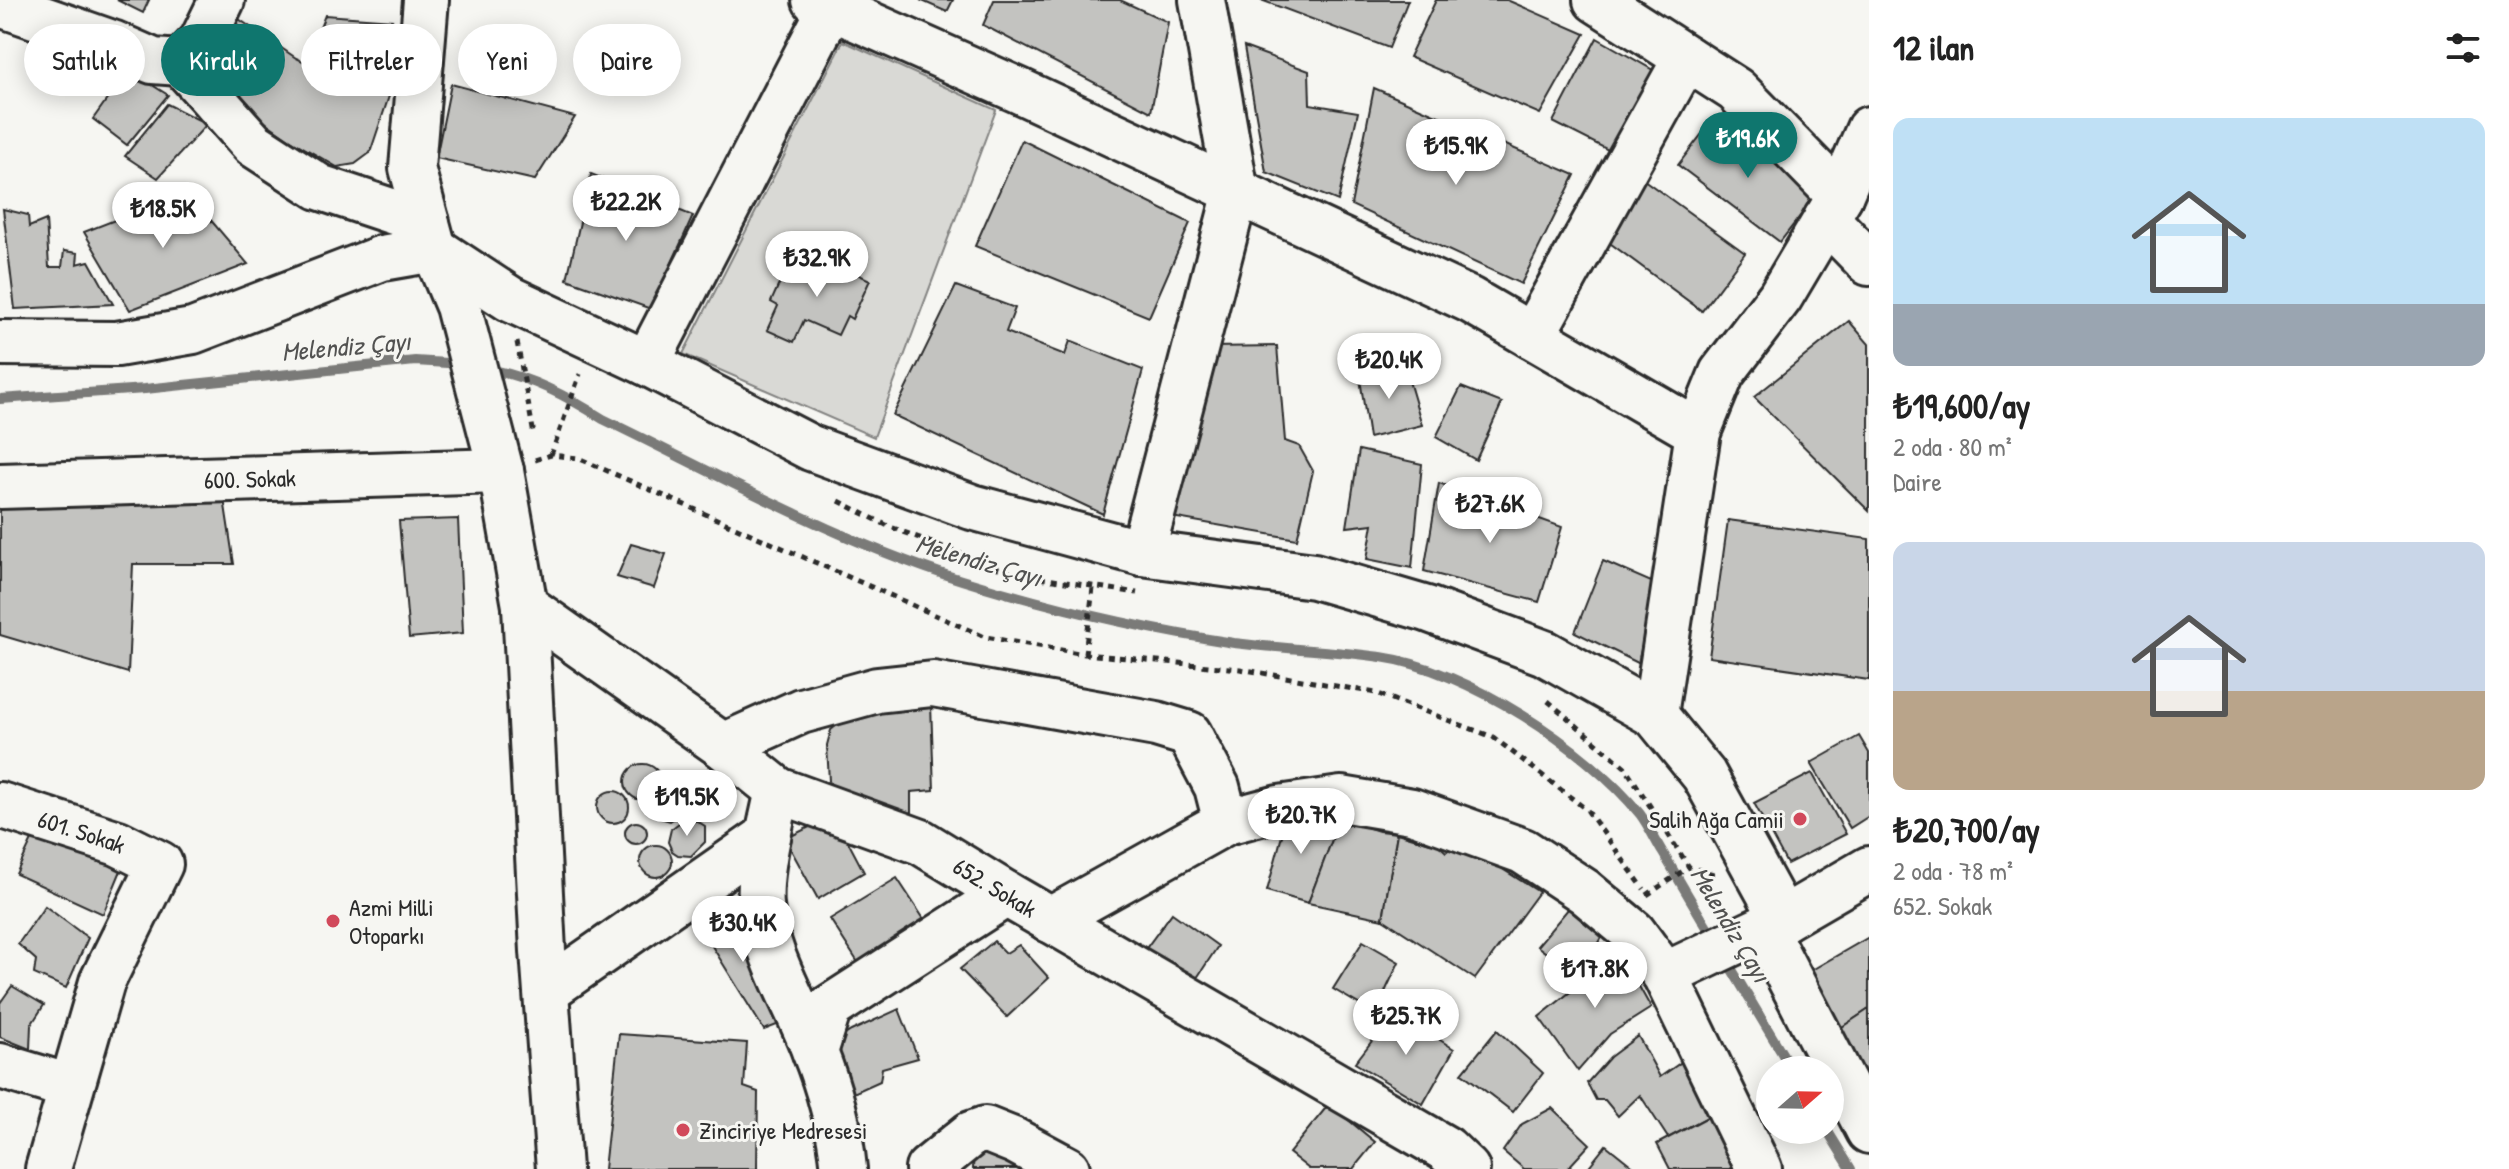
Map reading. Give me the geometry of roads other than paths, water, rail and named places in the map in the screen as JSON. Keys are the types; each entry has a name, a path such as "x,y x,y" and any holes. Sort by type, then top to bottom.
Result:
{"street":[{"path":"210,24 222,0"},
{"path":"426,0 412,168 430,236 519,465 559,1169"},
{"path":"1142,553 1236,192 1202,0"},
{"path":"1596,0 1736,90 1833,208 1869,263"},
{"path":"0,4 161,62"},
{"path":"647,363 823,4 1020,91 1470,300 1698,432"},
{"path":"1532,336 1686,58"},
{"path":"210,96 253,144 319,187 430,236 510,299 647,363 811,448 972,507 1142,553 1314,576 1427,609 1545,653 1655,715 1704,775 1869,1131"},
{"path":"1655,715 1698,432 1722,373 1780,297 1833,208 1869,129"},
{"path":"0,343 117,344 193,331 382,258 430,236"},
{"name":"600. Sokak","path":"0,486 519,465"},
{"name":"652. Sokak","path":"525,606 723,746 778,790 921,842 1448,1162"},
{"path":"723,746 801,711 877,690 933,684 1156,724 1189,734 1217,787 1226,822"},
{"path":"778,790 768,836 761,903 768,945 815,1052 841,1139 844,1169"},
{"path":"1050,920 1226,822 1279,808 1341,799 1412,811 1523,851 1584,891 1633,932 1665,975 1759,1169"},
{"name":"601. Sokak","path":"0,805 118,843 160,864 102,982 70,1087"},
{"path":"547,990 768,836"},
{"path":"1665,975 1774,924 1869,869"},
{"path":"815,1052 829,1008 1006,894"},
{"path":"0,1066 70,1087 48,1169"},
{"path":"928,1169 971,1134 985,1129 1067,1169"}],"waterway":[{"name":"Melendiz Çayı","path":"0,399 145,389 415,361 463,364"},
{"name":"Melendiz Çayı","path":"487,369 547,388 603,419 834,531 978,585 1073,611 1170,632 1234,643 1381,657 1414,664 1450,677 1522,715 1557,738 1617,789 1643,819 1715,941"},
{"name":"Melendiz Çayı","path":"1725,958 1784,1056"},
{"name":"Melendiz Çayı","path":"1836,1144 1851,1169"}],"place":[{"name":"Salih Ağa Camii","path":"1800,819"},
{"name":"Azmi Milli Otoparkı","path":"333,921"},
{"name":"Zinciriye Medresesi","path":"683,1130"}]}
